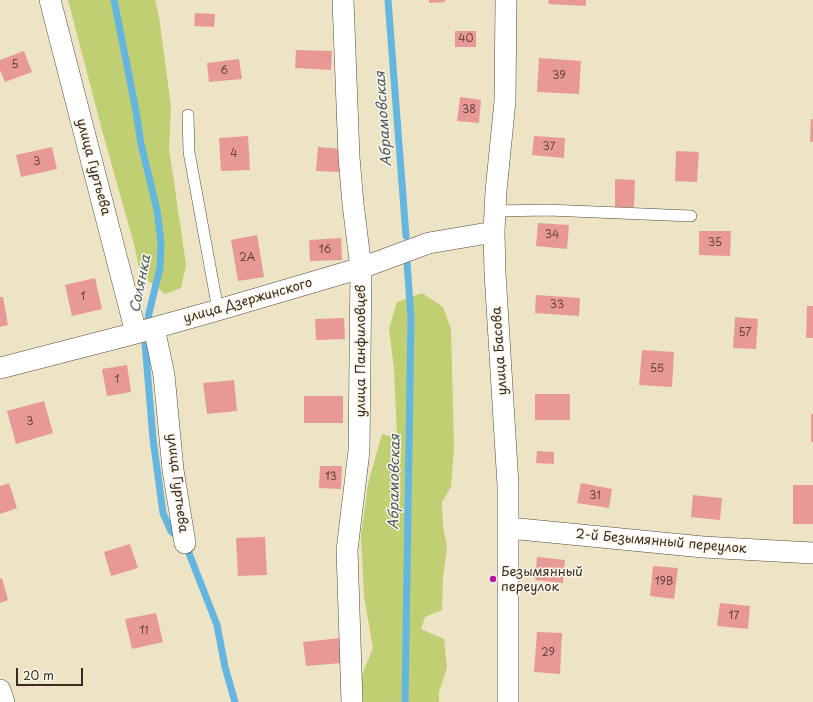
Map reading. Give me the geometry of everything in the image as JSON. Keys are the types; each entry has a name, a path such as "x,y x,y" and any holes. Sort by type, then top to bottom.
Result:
{"street":[{"name":"улица Гуртьева","path":"50,0 145,331 164,376 173,470 185,544"},
{"name":"улица Панфиловцев","path":"343,0 349,156 361,268 359,444 347,550 352,702"},
{"name":"улица Басова","path":"506,0 505,101 494,232 495,273 508,485 508,702"},
{"name":"улица Дзержинского","path":"0,368 145,331 218,310 361,268 429,243 494,232"},
{"name":"2-й Безымянный переулок","path":"509,528 703,547 813,553"},
{"path":"0,690 4,702"}],"lane":[{"path":"188,115 189,152 218,310"},
{"path":"495,211 548,210 691,216"}],"green space":[{"path":"68,0 155,0 159,16 171,107 169,148 186,265 181,288 165,294 140,274 135,248"},
{"path":"422,293 443,307 451,329 454,447 451,487 442,502 443,526 447,547 443,577 442,610 425,617 421,629 444,639 447,668 439,692 439,702 360,702 361,677 373,648 364,596 361,536 368,484 382,434 397,438 394,369 389,329 397,302"}],"building":[{"path":"429,0 445,0 445,2 429,3"},
{"path":"549,0 586,0 586,6 548,4"},
{"path":"195,13 215,14 214,27 194,26"},
{"path":"455,31 476,31 476,47 455,47"},
{"path":"296,50 332,51 331,70 295,68"},
{"path":"24,51 32,72 5,82 0,70 0,60"},
{"path":"539,58 581,61 579,94 537,92"},
{"path":"239,59 242,79 209,82 207,63"},
{"path":"460,97 481,100 479,123 457,121"},
{"path":"811,119 813,119 813,142 810,142"},
{"path":"248,136 250,170 221,171 219,138"},
{"path":"534,136 565,138 564,158 532,155"},
{"path":"52,147 57,169 21,177 16,155"},
{"path":"318,147 342,149 340,172 316,171"},
{"path":"676,151 699,152 697,182 675,181"},
{"path":"615,179 635,180 634,207 615,207"},
{"path":"538,223 569,225 567,249 536,246"},
{"path":"699,231 731,231 730,256 699,255"},
{"path":"257,235 264,277 238,281 231,240"},
{"path":"341,238 342,260 310,261 309,240"},
{"path":"95,278 102,309 72,316 65,285"},
{"path":"536,295 580,298 579,316 535,313"},
{"path":"0,297 3,297 8,325 0,327"},
{"path":"807,306 813,306 813,338 806,338"},
{"path":"735,317 758,319 756,349 733,348"},
{"path":"344,318 345,339 316,340 315,319"},
{"path":"642,350 674,352 672,387 639,385"},
{"path":"127,365 131,392 107,396 102,369"},
{"path":"234,380 237,411 207,414 203,383"},
{"path":"535,394 570,394 570,420 535,420"},
{"path":"304,396 343,396 343,423 304,423"},
{"path":"44,401 53,433 16,444 7,411"},
{"path":"811,414 813,414 813,442 811,442"},
{"path":"537,451 554,452 554,464 536,463"},
{"path":"320,466 342,466 341,489 319,488"},
{"path":"9,483 17,508 0,514 0,486"},
{"path":"581,483 612,489 609,508 577,503"},
{"path":"793,485 813,485 813,524 793,524"},
{"path":"693,495 722,498 720,520 691,517"},
{"path":"265,537 267,575 238,576 236,538"},
{"path":"130,544 138,568 111,576 104,552"},
{"path":"537,557 565,560 563,583 535,580"},
{"path":"653,566 678,568 674,599 650,596"},
{"path":"2,578 8,600 0,603 0,579"},
{"path":"720,603 750,606 748,629 717,626"},
{"path":"156,613 163,642 132,649 125,619"},
{"path":"537,632 562,633 560,674 534,672"},
{"path":"340,638 342,663 306,666 303,642"}],"waterway":[{"name":"Солянка","path":"114,0 141,144 157,210 161,242 160,268 149,313 145,343 153,439 163,513 171,531 185,543 217,625 225,667 235,702"},
{"name":"Абрамовская","path":"388,0 406,236"},
{"name":"Абрамовская","path":"405,702 411,318 407,262"}],"place":[{"name":"Безымянный переулок","path":"493,579"}]}
